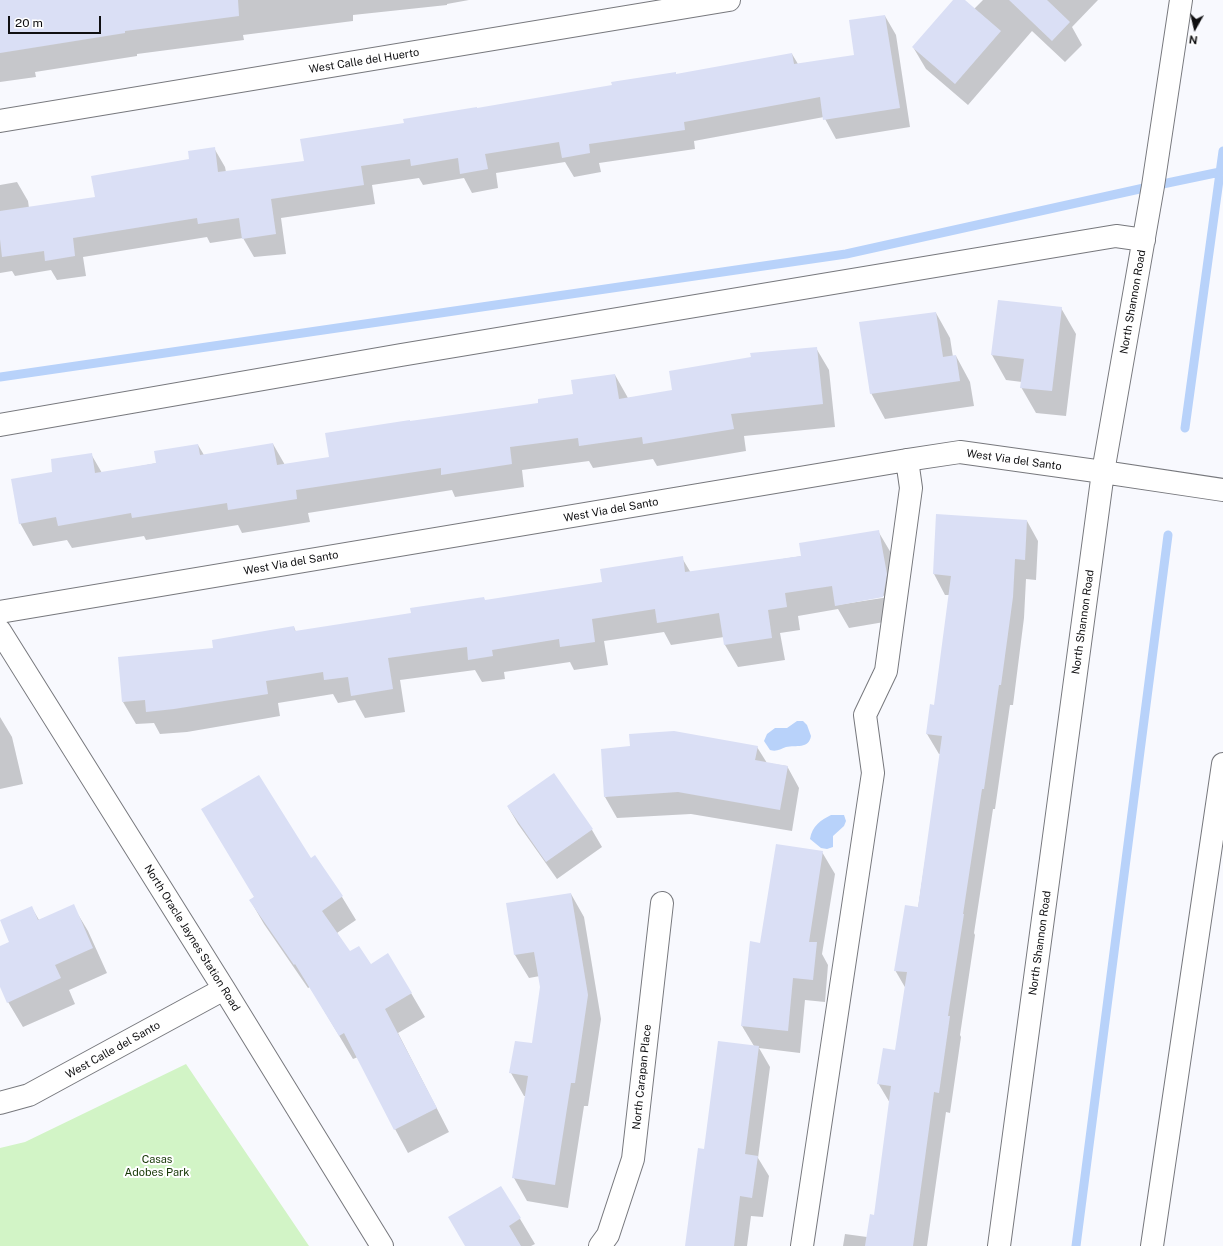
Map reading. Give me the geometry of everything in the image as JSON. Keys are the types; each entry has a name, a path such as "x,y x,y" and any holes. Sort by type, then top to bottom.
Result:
{"street":[{"name":"West Calle del Huerto","path":"0,121 729,0"},
{"name":"North Shannon Road","path":"999,1246 1103,472 1155,178 1181,0"},
{"path":"0,425 401,355 1116,236 1144,240"},
{"name":"West Via del Santo","path":"0,612 960,452 1223,490"},
{"path":"802,1246 873,773 864,715 886,671 911,488 907,460"},
{"name":"North Oracle Jaynes Station Road","path":"0,631 224,989 382,1246"},
{"path":"1152,1246 1223,764"},
{"name":"North Carapan Place","path":"600,1246 608,1235 633,1159 662,903"},
{"name":"West Calle del Santo","path":"0,1103 29,1096 224,989"}],"green space":[{"name":"Casas Adobes Park","path":"186,1064 309,1246 0,1246 0,1148 25,1142"}],"water":[{"path":"797,721 803,721 807,725 811,736 808,743 802,746 786,747 772,751 770,750 764,741 767,734 775,728 787,728"},
{"path":"831,815 844,815 846,821 844,826 833,836 833,847 827,849 821,848 810,839 811,834 818,824"}],"building":[{"path":"0,0 238,0 239,16 125,31 125,33 0,53"},
{"path":"953,0 965,0 1001,31 955,84 912,47"},
{"path":"1009,0 1047,0 1070,22 1052,41"},
{"path":"885,15 900,108 823,120 820,97 684,122 685,130 589,144 590,153 562,158 559,142 485,154 488,169 460,174 458,158 411,166 410,159 361,166 364,185 271,199 276,234 242,239 239,218 198,224 197,218 73,238 75,256 45,261 44,251 2,257 0,239 0,211 95,197 91,176 189,159 188,151 215,147 218,172 304,161 300,139 404,123 403,119 612,85 611,82 676,72 676,74 792,53 794,64 854,55 849,20"},
{"path":"998,300 1062,307 1052,391 1020,388 1024,359 991,355"},
{"path":"936,312 943,357 956,355 960,381 870,394 859,322"},
{"path":"817,347 823,404 731,414 734,429 643,444 642,437 579,446 578,438 510,447 512,464 441,475 441,468 296,490 297,499 228,510 227,503 132,518 131,513 58,526 56,517 19,524 11,479 52,472 51,459 92,453 95,473 156,463 154,451 198,444 200,455 273,443 277,465 329,457 325,433 538,403 538,399 573,394 571,380 615,374 619,399 672,390 669,371 751,357 750,353"},
{"path":"936,514 1027,520 1025,560 1015,559 1013,597 1001,685 999,685 984,789 982,789 963,914 948,1016 950,1016 939,1093 934,1092 913,1246 865,1246 870,1214 874,1215 891,1086 877,1084 883,1048 895,1050 907,972 894,971 905,905 918,907 942,736 926,734 930,704 934,705 951,576 933,574"},
{"path":"879,530 887,574 883,597 835,606 832,586 785,593 787,607 768,610 772,638 724,645 719,613 657,623 655,609 592,619 595,642 560,647 559,639 492,650 493,656 468,660 467,647 388,658 393,689 351,696 348,677 324,680 323,672 266,681 268,694 174,709 146,712 145,700 122,702 118,657 213,648 212,640 294,626 295,631 411,613 410,608 484,597 485,600 602,582 600,569 683,556 685,572 801,556 799,543"},
{"path":"674,731 758,746 755,760 788,766 780,810 678,792 604,797 601,749 630,746 629,734"},
{"path":"554,773 593,829 546,862 507,806"},
{"path":"259,775 311,858 315,855 343,896 322,911 350,951 359,946 371,964 388,953 412,993 385,1009 437,1108 394,1130 344,1033 339,1036 295,964 294,965 249,900 254,897 201,809"},
{"path":"776,844 823,851 809,942 817,942 813,980 793,978 788,1031 741,1026 750,941 760,943"},
{"path":"571,893 588,995 575,1083 571,1083 555,1185 512,1178 528,1076 509,1073 515,1041 532,1043 540,987 534,952 514,955 506,903"},
{"path":"74,904 93,948 55,965 61,978 7,1003 0,987 0,946 9,942 0,920 32,906 38,920"},
{"path":"718,1041 759,1046 745,1154 758,1156 752,1198 740,1196 734,1246 685,1246 698,1148 704,1149"},
{"path":"501,1186 521,1218 509,1226 521,1246 465,1246 448,1217"}],"waterway":[{"path":"1185,428 1223,151"},
{"path":"0,377 846,254 1220,172"},
{"path":"1076,1246 1168,535"}]}
